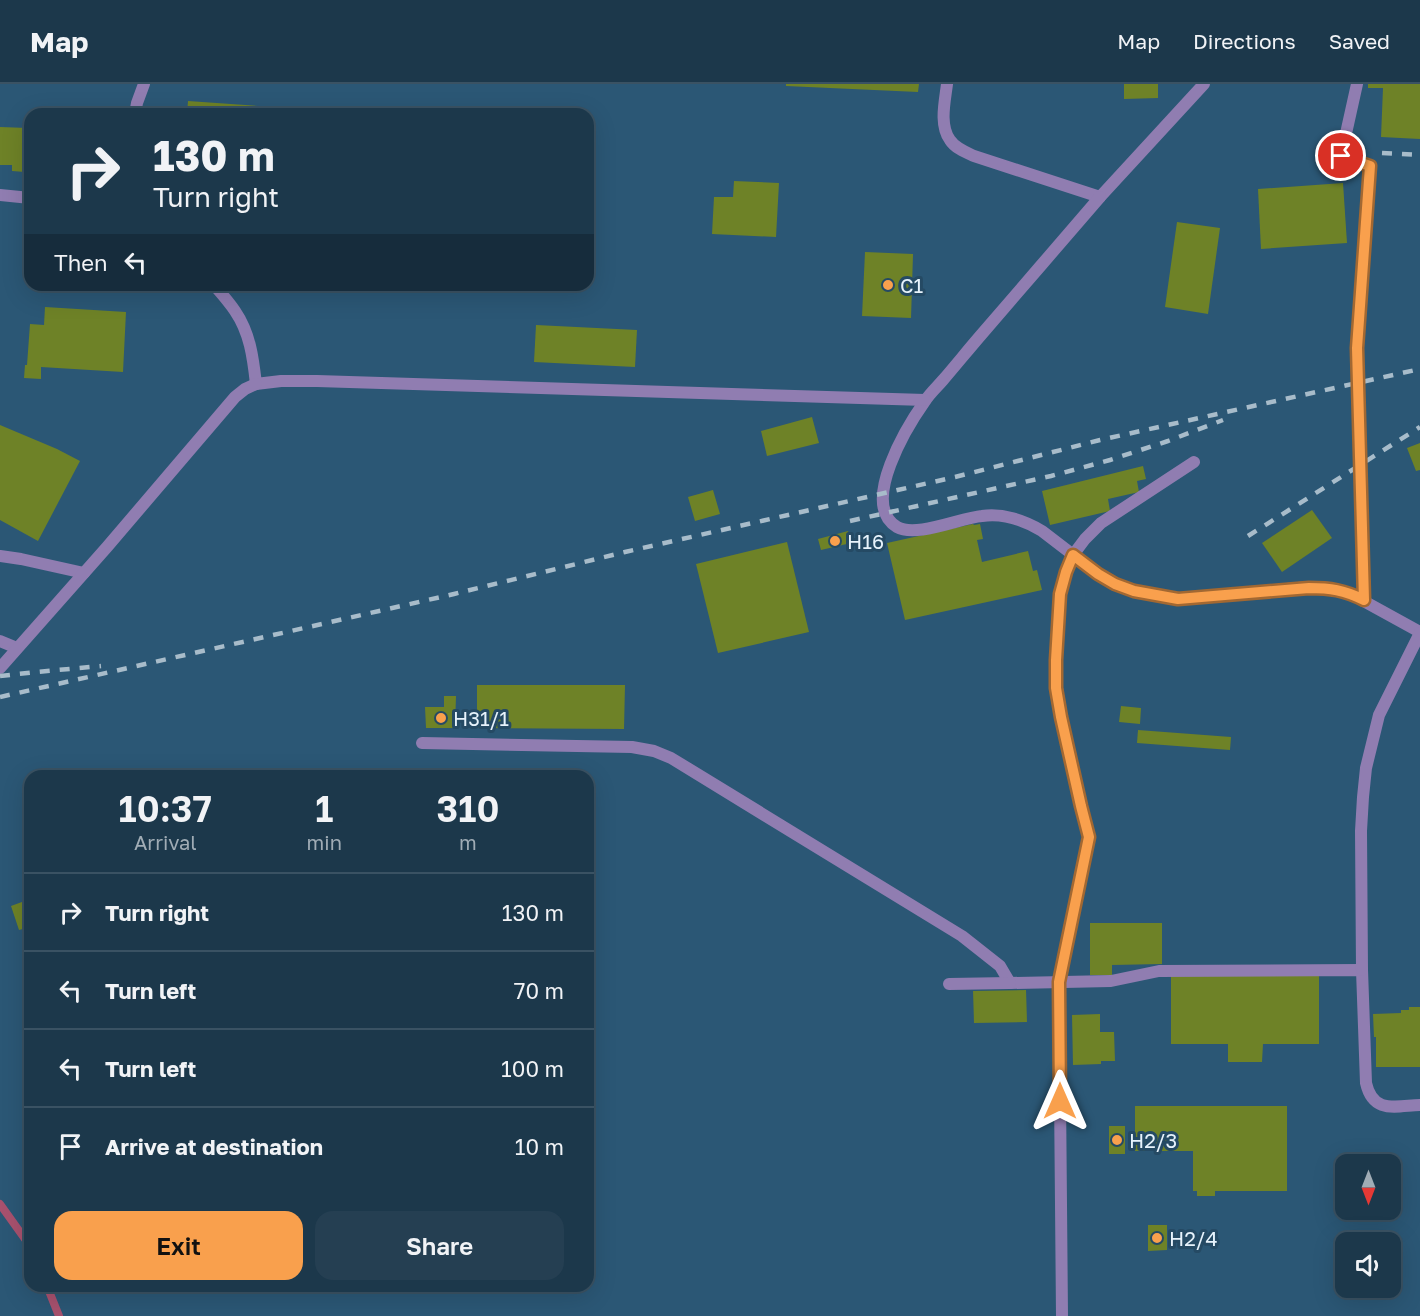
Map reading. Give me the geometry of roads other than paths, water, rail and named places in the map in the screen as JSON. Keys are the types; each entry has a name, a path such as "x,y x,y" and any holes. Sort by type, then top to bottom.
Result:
{"lane":[{"path":"136,108 144,84"},
{"path":"947,84 944,120 946,132 950,141 960,149 974,156 1100,197"},
{"path":"1204,84 1100,197 925,400 901,441 886,475 883,493 886,513 891,521 901,529 911,530 981,516 1011,518 1033,525 1098,574 1115,584 1155,596 1178,599 1330,588 1364,600 1420,633 1379,715 1366,768 1361,831 1366,1083 1372,1100 1378,1104 1420,1105"},
{"path":"1357,84 1341,156 1370,166 1357,348 1364,600"},
{"path":"0,195 24,197"},
{"path":"219,291 235,310 245,328 253,356 256,384"},
{"path":"2,664 84,573 235,397 256,384 317,381 925,400"},
{"path":"1062,1316 1059,982 1089,837 1063,728 1056,688 1060,594 1073,555 1101,523 1194,462"},
{"path":"0,556 84,573"},
{"path":"0,641 17,648"},
{"path":"422,743 632,747 654,751 681,765 962,936 1000,966 1010,982"},
{"path":"949,984 1111,981 1159,971 1362,970"}],"waterway":[{"path":"0,1204 24,1238"},
{"path":"49,1292 59,1316"}],"railway":[{"path":"1382,153 1420,155"},
{"path":"0,697 955,477 1100,440 1420,369"},
{"path":"850,521 1051,476 1110,460 1223,420"},
{"path":"1248,536 1420,427"},
{"path":"0,676 101,666"}],"place":[{"name":"C1","path":"888,285"},
{"name":"H16","path":"835,541"},
{"name":"H31/1","path":"441,718"},
{"name":"H2/3","path":"1117,1140"},
{"name":"H2/4","path":"1157,1238"}]}
